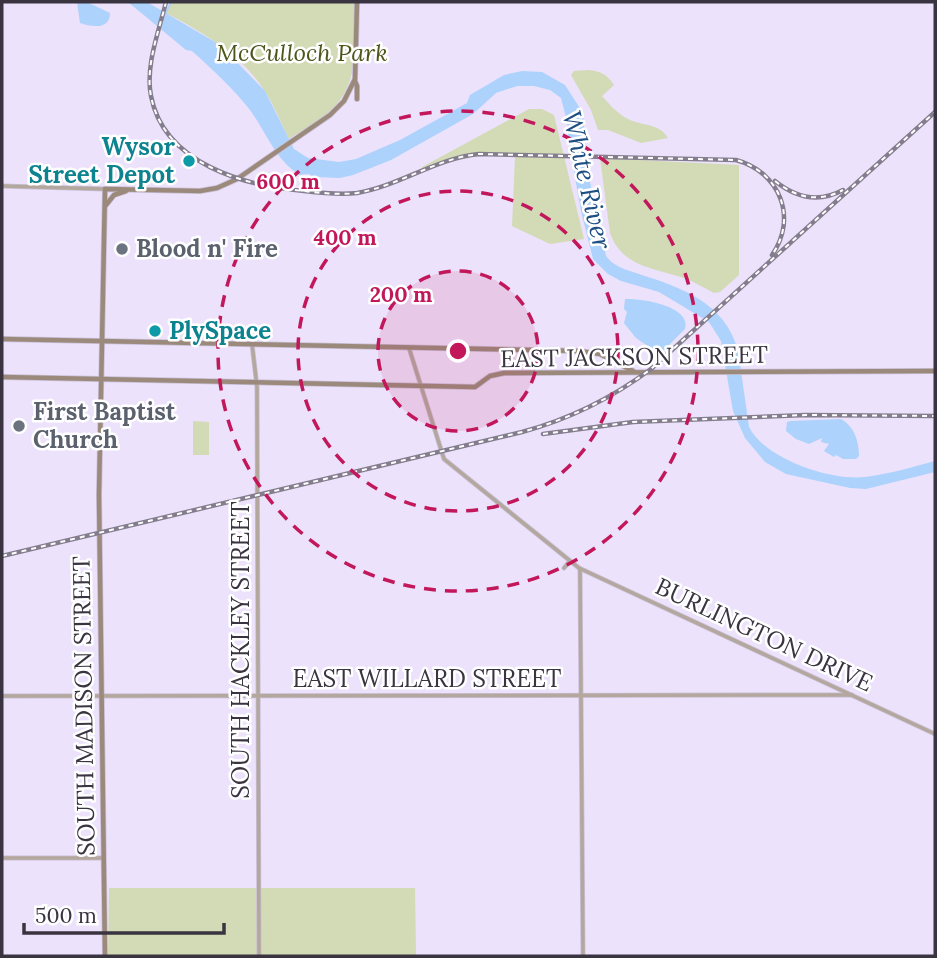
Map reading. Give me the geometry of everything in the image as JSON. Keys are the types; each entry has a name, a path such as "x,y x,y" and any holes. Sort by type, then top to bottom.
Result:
{"main road":[{"path":"105,189 200,191 218,188 237,179 314,126 338,108 349,94 354,80 357,2"},
{"path":"354,80 357,99"},
{"name":"SOUTH MADISON STREET","path":"105,189 99,456 105,956"},
{"path":"104,208 114,195 137,189"},
{"path":"2,339 579,351 598,353 625,369 641,373"},
{"path":"614,362 614,373"},
{"name":"EAST JACKSON STREET","path":"2,377 475,387 490,376 504,373 935,371"}],"street":[{"path":"2,186 105,189"},
{"name":"SOUTH HACKLEY STREET","path":"252,344 257,382 259,956"},
{"name":"BURLINGTON DRIVE","path":"408,348 444,459 569,560 580,568 935,734"},
{"path":"564,568 569,564 569,560"},
{"path":"580,568 583,956"},
{"name":"EAST WILLARD STREET","path":"2,695 852,695"},
{"path":"2,859 103,858"}],"green space":[{"name":"McCulloch Park","path":"171,2 355,2 354,58 349,84 343,96 324,116 289,139 255,77 233,55 166,13"},
{"path":"588,70 609,78 614,85 602,96 624,117 660,130 668,138 641,143 608,130 598,130 591,110 571,75 574,71"},
{"path":"529,109 542,109 554,115 584,239 550,244 512,226 515,157 467,156 421,170 422,167"},
{"path":"600,158 739,165 739,275 720,292 714,293 684,278 640,264 622,253 610,233"},
{"path":"193,421 209,422 209,455 193,455"},
{"path":"109,888 415,888 416,956 108,956"}],"water":[{"path":"77,2 87,2 110,13 107,22 100,26 80,23"},
{"name":"White River","path":"128,2 147,2 220,45 265,91 294,149 308,158 339,162 356,159 400,140 467,103 470,95 504,75 522,71 542,72 565,85 583,113 588,173 606,256 621,268 671,285 699,299 723,320 738,350 749,427 757,438 769,449 800,466 835,475 865,477 935,461 935,472 866,489 786,474 765,462 745,438 733,411 721,341 709,322 659,292 621,281 608,274 593,259 581,211 567,121 561,98 550,90 517,86 496,93 473,114 391,160 353,175 340,178 300,175 284,162 237,94 192,51 186,50"},
{"path":"625,299 653,302 673,309 681,314 685,329 658,353 636,338 624,323 627,312 624,309"},
{"path":"841,419 855,434 859,450 856,459 843,459 836,455 834,457 824,451 829,444 821,442 822,438 809,444 786,431 787,422 791,421"}],"waterway":[{"path":"166,13 171,2"}],"railway":[{"path":"166,2 150,73 151,96 159,119 172,139 190,155 233,177 281,188 344,194 388,185 448,161 479,154 736,160 764,175 780,198 784,226 772,255"},
{"path":"2,556 522,432 557,421 590,406 651,369 935,112"},
{"path":"775,181 799,195 808,197 825,196 843,190"},
{"path":"543,434 633,422 806,415 935,416"}],"place":[{"name":"Wysor Street Depot","path":"189,161"},
{"name":"Blood n' Fire","path":"122,249"},
{"name":"PlySpace","path":"155,331"},
{"name":"First Baptist Church","path":"19,426"}]}
